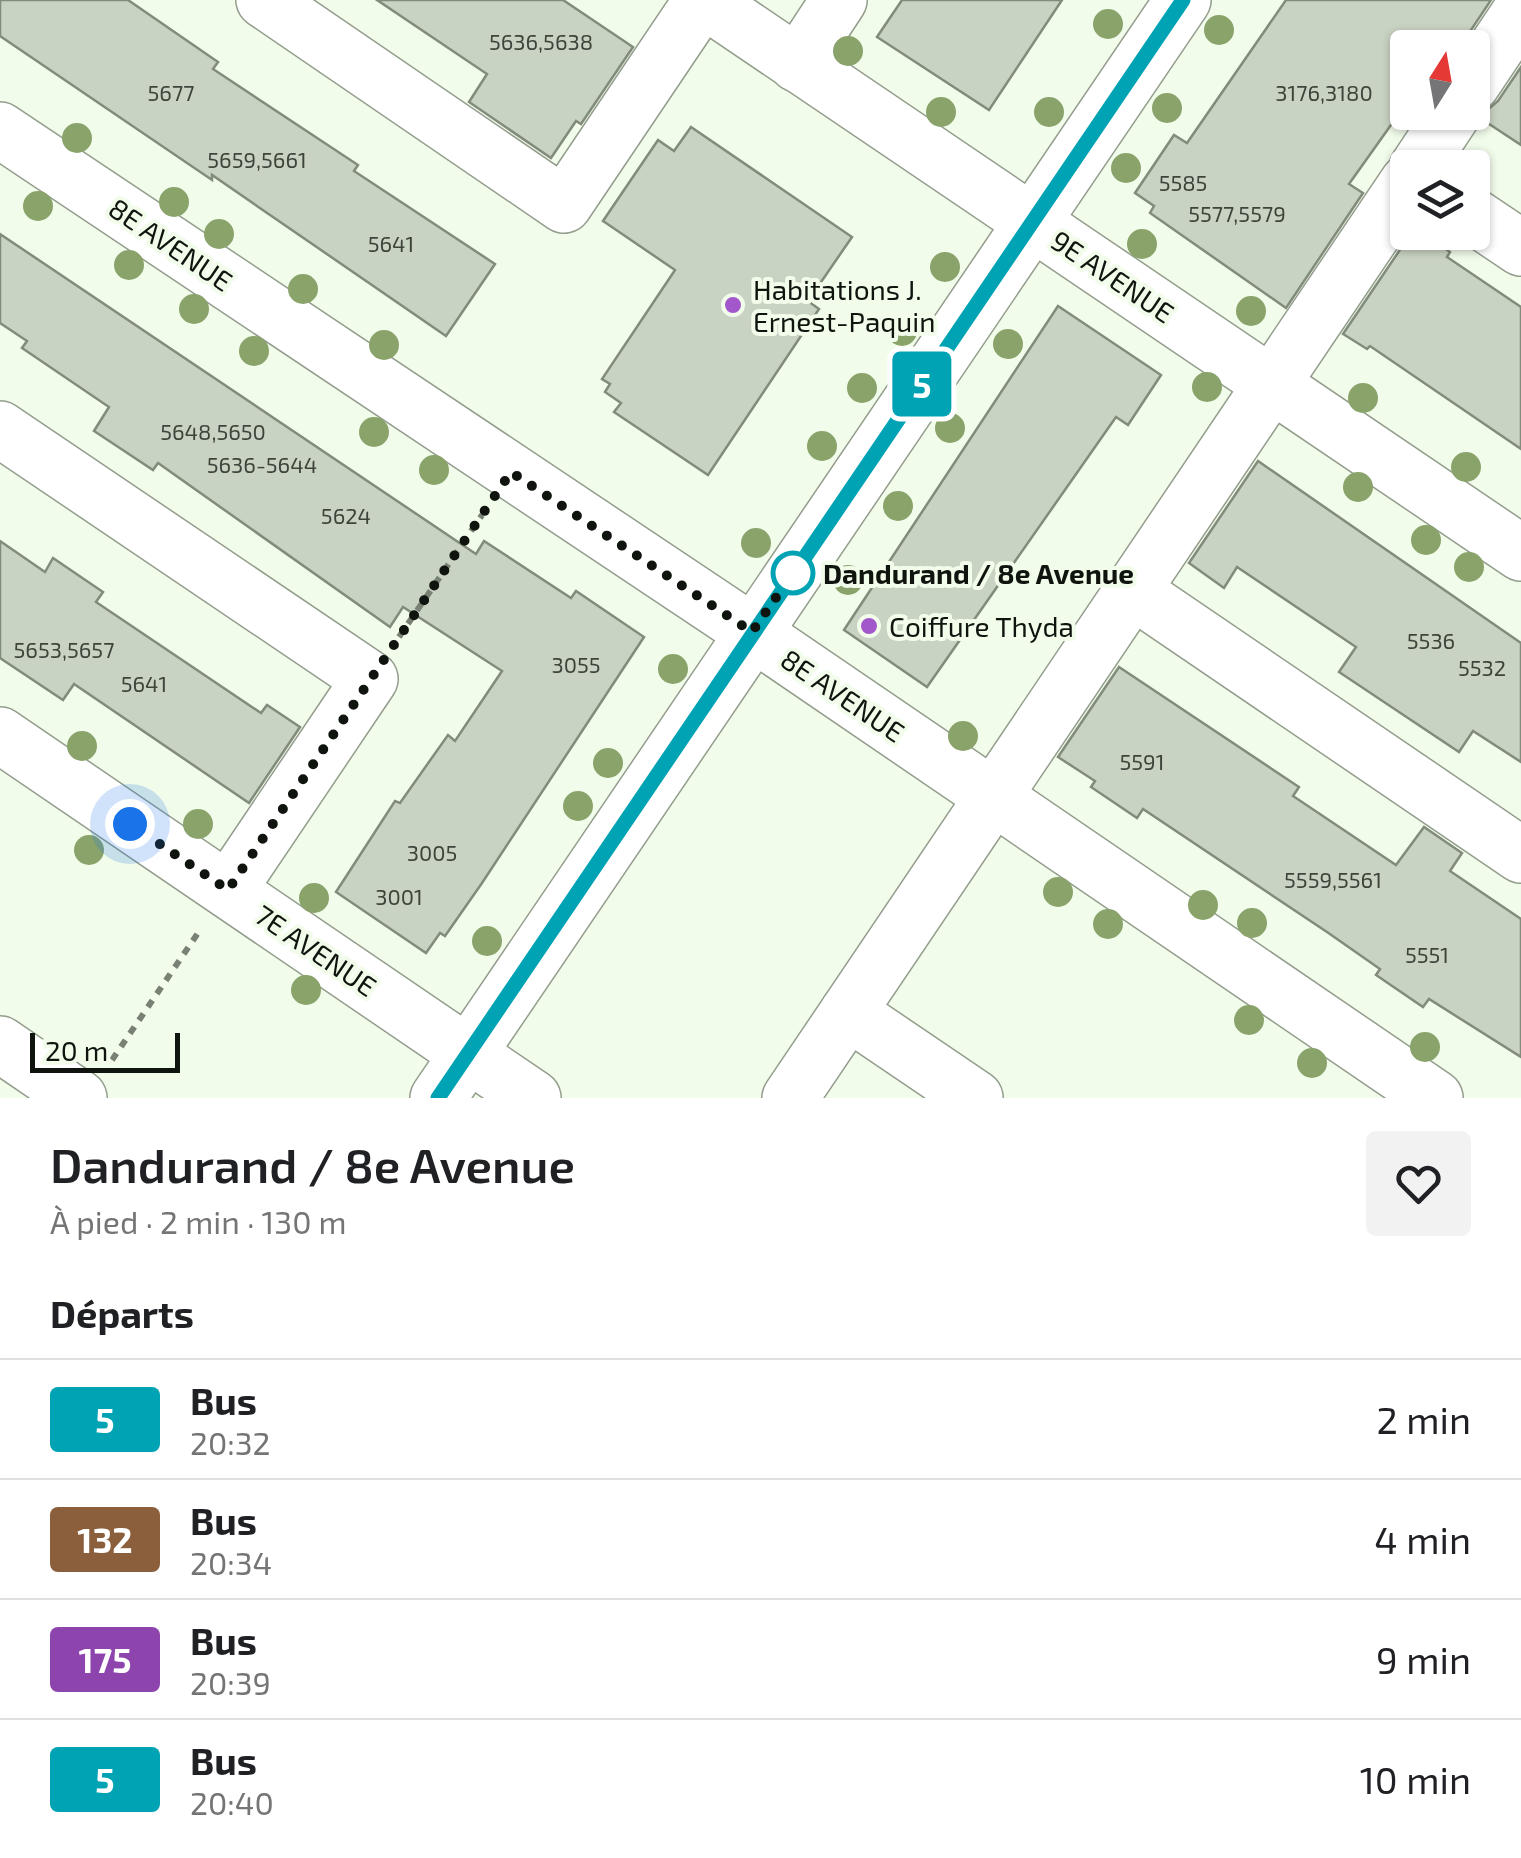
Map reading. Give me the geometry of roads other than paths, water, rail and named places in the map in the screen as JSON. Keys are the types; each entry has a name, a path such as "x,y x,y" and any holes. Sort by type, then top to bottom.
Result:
{"street":[{"path":"264,0 564,205 703,0"},
{"name":"9E AVENUE","path":"703,0 1521,552"},
{"path":"797,64 839,0"},
{"path":"438,1098 1183,0"},
{"path":"1490,57 1521,11"},
{"name":"8E AVENUE","path":"0,130 752,632 1435,1098"},
{"path":"790,1098 1390,209"},
{"path":"1490,227 1521,248"},
{"path":"0,429 370,680 228,890"},
{"path":"1132,591 1521,855"},
{"name":"7E AVENUE","path":"0,735 533,1098"},
{"path":"848,1012 975,1098"},
{"path":"0,1044 93,1083"}],"place":[{"name":"Habitations J. Ernest-Paquin","path":"733,305"},
{"name":"Dandurand / 8e Avenue","path":"793,573"},
{"name":"Coiffure Thyda","path":"869,626"}]}
